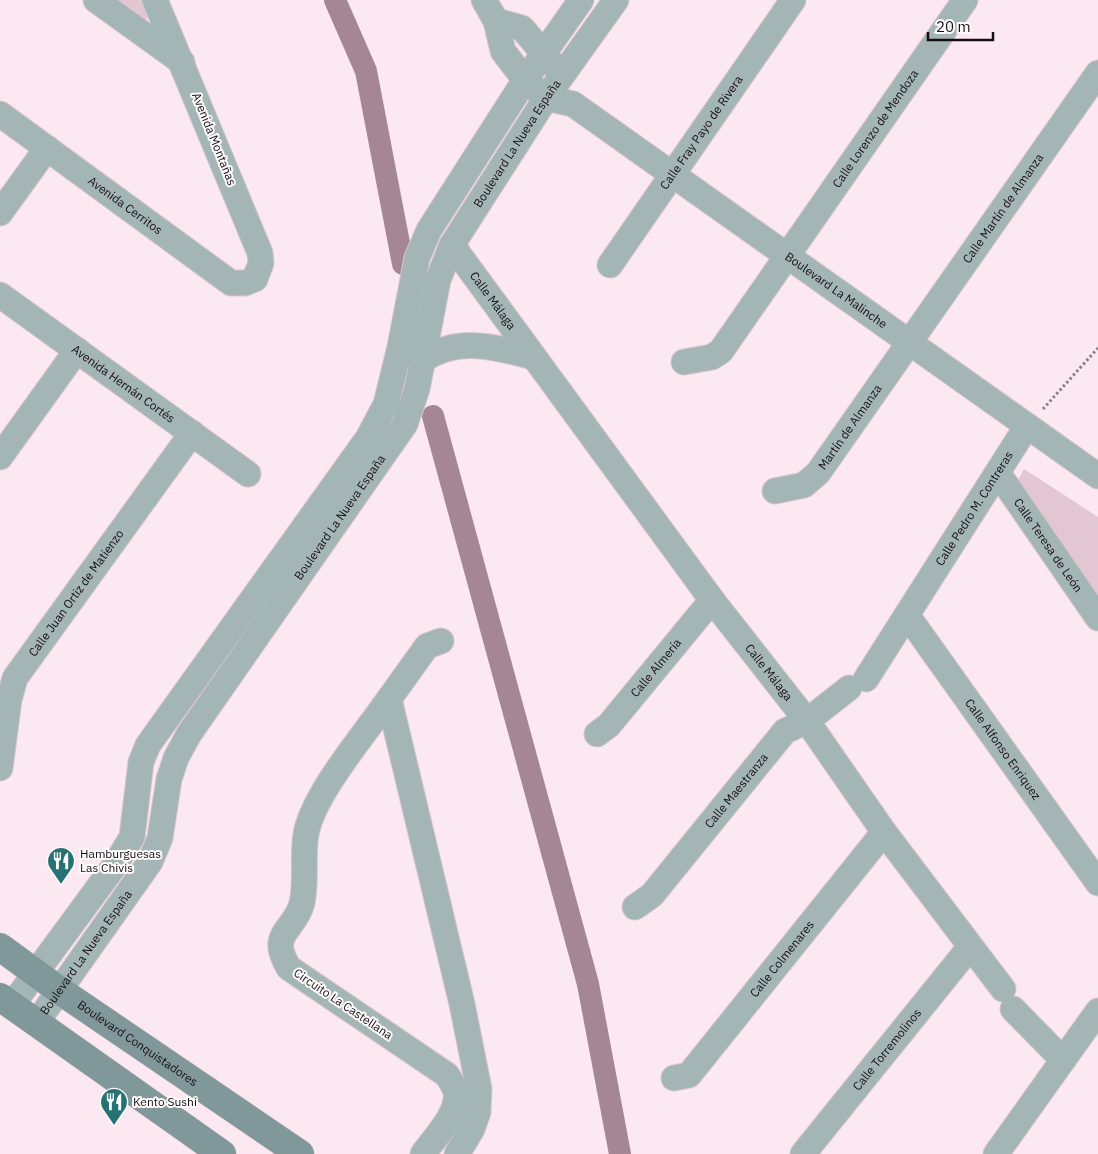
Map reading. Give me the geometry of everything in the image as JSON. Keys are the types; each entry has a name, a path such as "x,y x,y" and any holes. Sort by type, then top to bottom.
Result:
{"street":[{"path":"96,0 182,62"},
{"name":"Avenida Montañas","path":"155,0 260,253 261,264 255,280"},
{"name":"Boulevard La Nueva España","path":"6,1001 35,973 115,865 132,837 141,762 152,739 368,438 386,404 400,347 417,258 429,230 525,80 581,0"},
{"name":"Boulevard La Nueva España","path":"37,1022 150,862 160,838 169,779 176,758 189,734 405,424 417,389 438,280 452,245 546,98 616,0"},
{"name":"Calle Fray Payo de Rivera","path":"610,265 793,0"},
{"name":"Calle Lorenzo de Mendoza","path":"684,362 712,357 721,351 785,256 965,0"},
{"path":"490,11 522,28 545,53 562,77 573,104"},
{"path":"490,11 503,51 525,80 546,98"},
{"name":"Calle Martín de Almanza","path":"908,343 1098,73"},
{"name":"Boulevard La Malinche","path":"546,98 573,104 671,176 1098,476"},
{"name":"Avenida Cerritos","path":"0,114 231,282 245,283 255,280"},
{"path":"0,213 47,148"},
{"name":"Calle Málaga","path":"452,245 712,600 807,721 884,832 1008,999 1063,1060"},
{"name":"Avenida Hernán Cortés","path":"0,295 248,474"},
{"name":"Martín de Almanza","path":"775,491 804,485 818,473 908,343"},
{"name":"Calle Málaga","path":"423,360 432,354 448,348 469,345 492,346 533,358"},
{"path":"400,347 423,360"},
{"path":"0,457 77,350"},
{"name":"Calle Pedro M. Contreras","path":"858,683 907,615 1027,426"},
{"name":"Calle Juan Ortiz de Matienzo","path":"0,768 9,700 15,678 192,433"},
{"name":"Calle Teresa de León","path":"998,473 1098,618"},
{"name":"Calle Almería","path":"597,734 609,725 712,600"},
{"name":"Calle Alfonso Enriquez","path":"907,615 1098,883"},
{"name":"Circuito La Castellana","path":"441,641 427,646 316,803 306,834 302,904 282,936 280,947 282,957 289,968 468,1090"},
{"name":"Calle Maestranza","path":"635,906 652,895 786,731 807,721 858,683"},
{"path":"389,699 462,1004 468,1090 478,1112 472,1129 457,1154"},
{"name":"Calle Colmenares","path":"674,1078 689,1075 884,832"},
{"name":"Boulevard Conquistadores","path":"0,947 59,990 300,1154"},
{"name":"Calle Torremolinos","path":"803,1154 970,947"},
{"path":"6,1001 222,1154"},
{"path":"996,1154 1098,1011"},
{"path":"423,1154 449,1118 455,1104 468,1090"}],"path":[{"path":"1027,426 1098,348"}],"shaded area":[{"path":"118,0 145,0 151,14 146,20"},
{"path":"1024,469 1098,517 1098,600 1016,484"}],"waterway":[{"path":"335,0 366,71 403,264"},
{"path":"433,416 588,984 620,1154"}],"place":[{"name":"Hamburguesas Las Chivis","path":"61,885"},
{"name":"Kento Sushi","path":"114,1126"}]}
